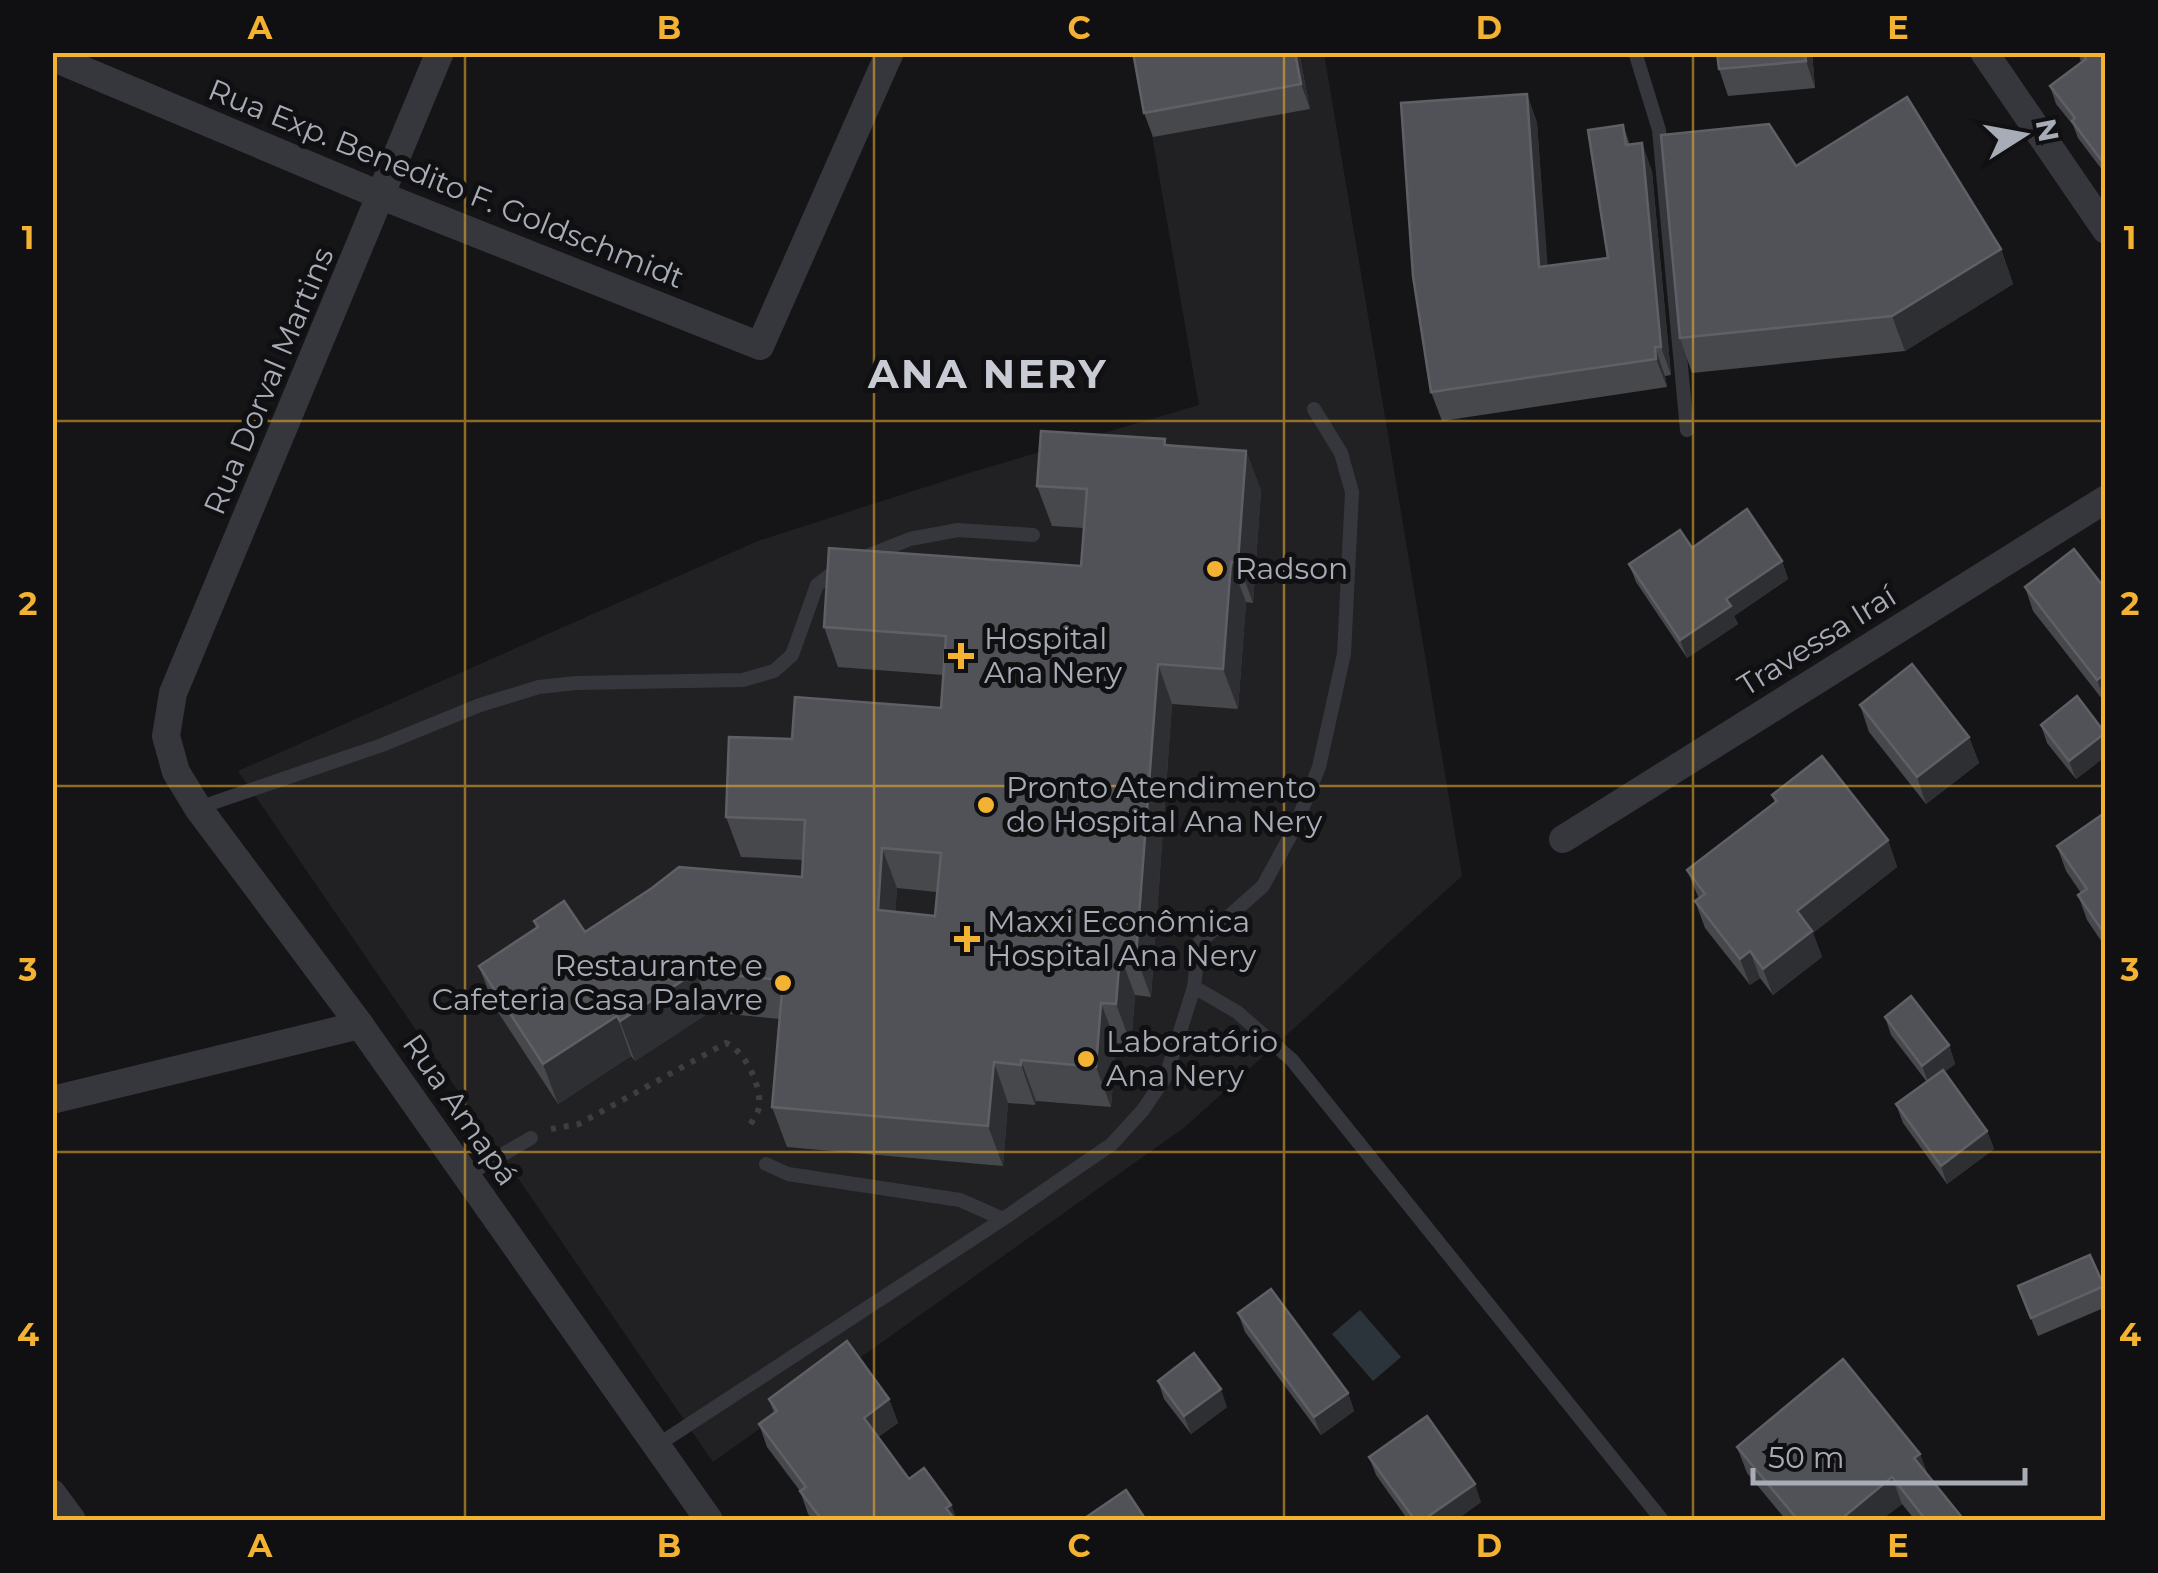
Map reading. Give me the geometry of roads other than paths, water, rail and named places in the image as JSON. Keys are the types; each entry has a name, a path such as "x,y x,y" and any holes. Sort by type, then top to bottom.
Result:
{"street":[{"name":"Rua Dorval Martins","path":"166,736 173,694 440,52"},
{"name":"Rua Exp. Benedito F. Goldschmidt","path":"52,57 382,196 760,346 890,52"},
{"path":"1984,52 2106,230"},
{"name":"Travessa Iraí","path":"1563,838 2106,499"},
{"name":"Rua Amapá","path":"166,736 176,772 198,808 360,1025 708,1520"},
{"path":"52,1100 360,1025"},
{"path":"52,1493 72,1520"}],"lane":[{"path":"1635,52 1659,130 1687,430"},
{"path":"656,1446 1112,1144 1143,1110 1166,1076 1194,987 1198,943 1263,886 1295,827 1320,767 1344,654 1352,492 1341,453 1314,409"},
{"path":"198,808 382,745 480,704 539,687 743,680 774,671 792,655 817,586 841,566 910,539 958,530 1033,536"},
{"path":"1194,987 1237,1012 1292,1060 1662,1520"},
{"path":"467,1175 531,1138"},
{"path":"766,1164 788,1174 960,1200 1003,1219"}],"place":[{"name":"Radson","path":"1215,569"},
{"name":"Hospital Ana Nery","path":"961,656"},
{"name":"Pronto Atendimento do Hospital Ana Nery","path":"986,805"},
{"name":"Maxxi Econômica Hospital Ana Nery","path":"967,939"},
{"name":"Restaurante e Cafeteria Casa Palavre","path":"783,983"},
{"name":"Laboratório Ana Nery","path":"1086,1059"}],"district":[{"name":"ANA NERY","path":"988,374"}]}
